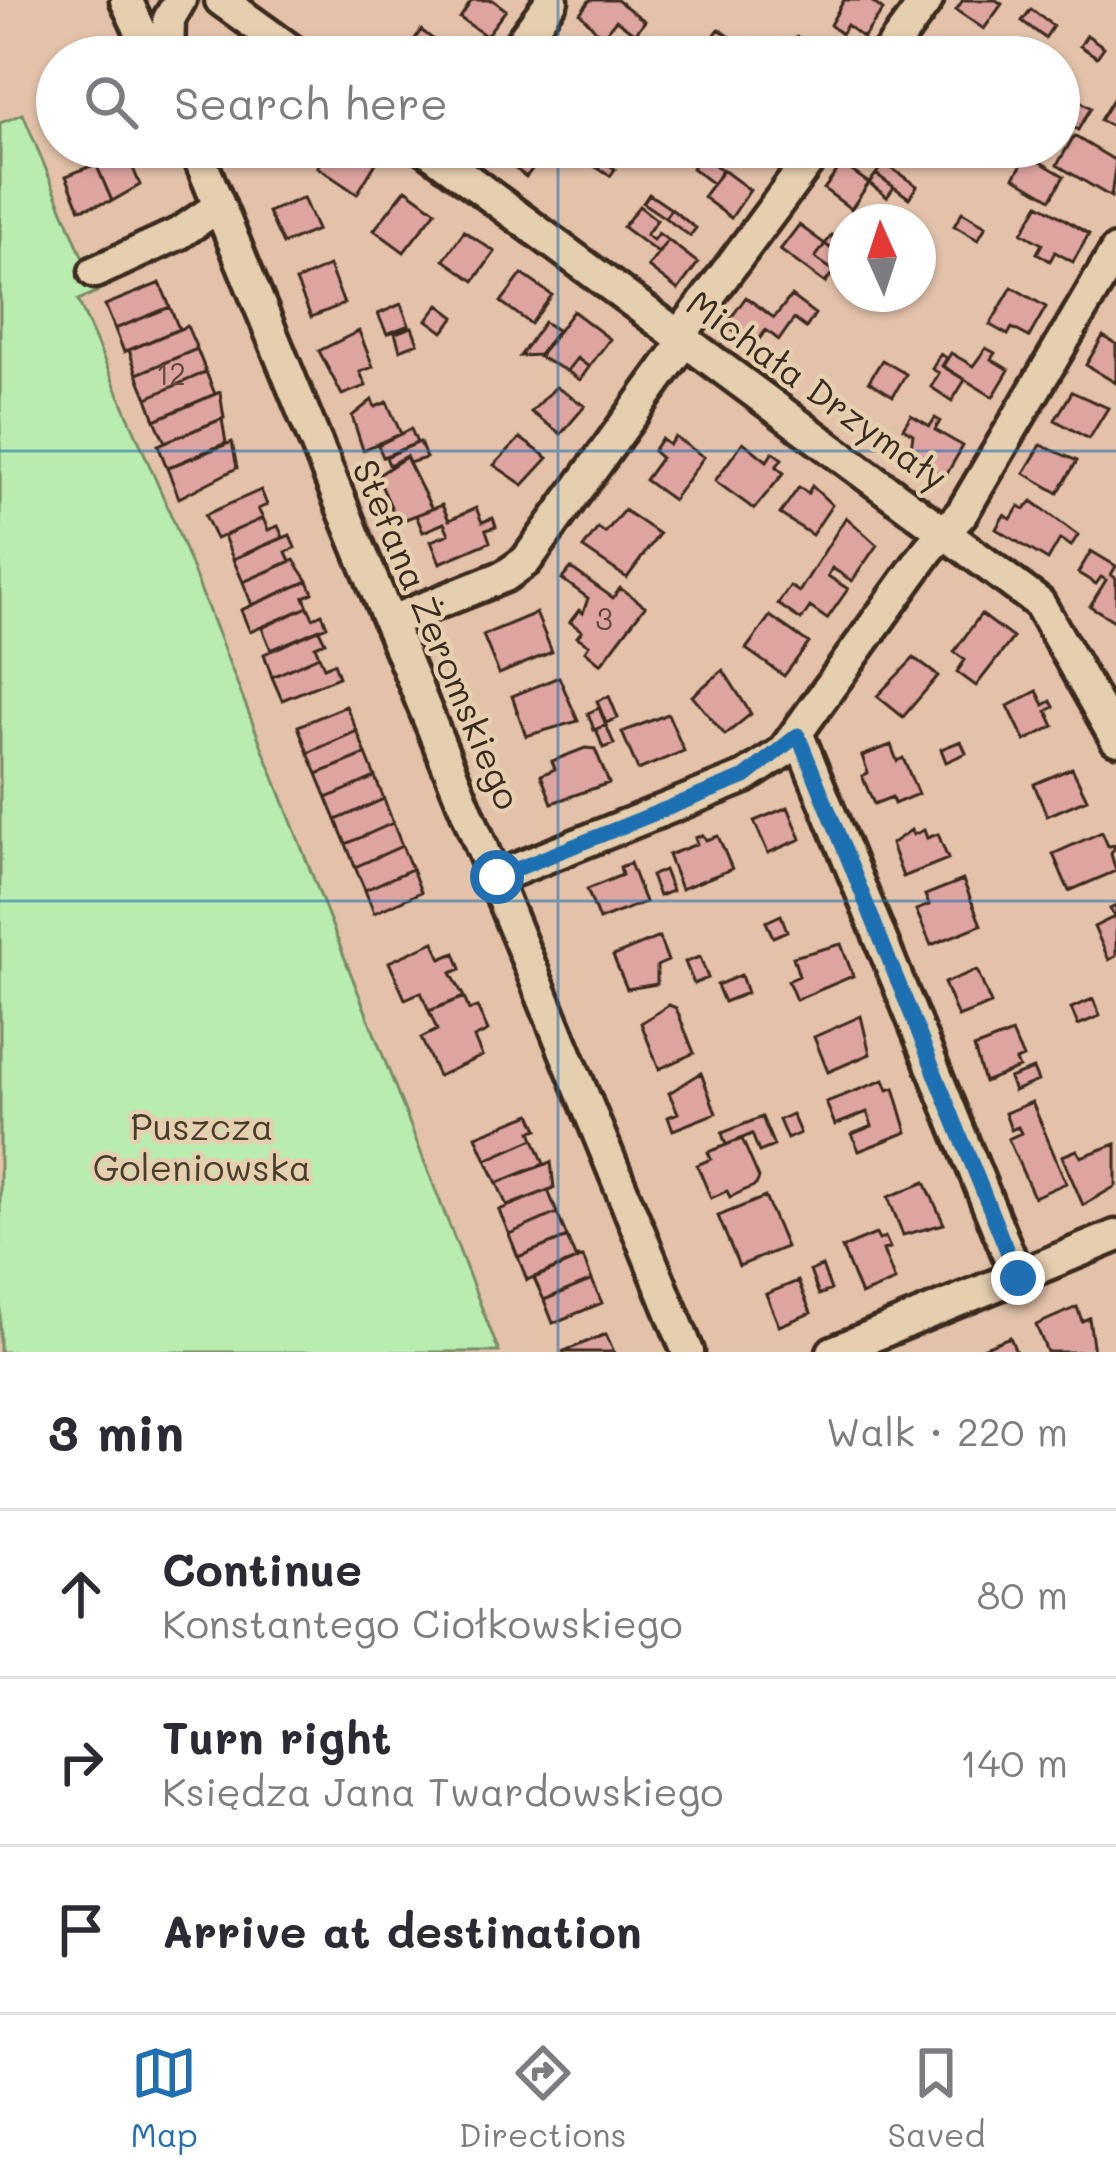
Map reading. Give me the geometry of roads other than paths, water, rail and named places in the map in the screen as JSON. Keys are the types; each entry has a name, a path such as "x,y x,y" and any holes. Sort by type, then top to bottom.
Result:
{"street":[{"path":"126,0 143,36"},
{"path":"169,36 169,19 180,0"},
{"path":"221,0 271,36"},
{"path":"525,36 552,0"},
{"path":"900,36 927,0"},
{"name":"Stefana Żeromskiego","path":"204,168 688,1352"},
{"name":"Michała Drzymały","path":"458,168 1039,603 1116,739"},
{"path":"389,622 505,576 526,562 803,168"},
{"path":"95,272 180,233 219,206"},
{"path":"497,877 745,777 798,735 962,513 1116,251"},
{"path":"798,735 1018,1278"},
{"path":"832,1352 1116,1236"}],"park label":[{"name":"Puszcza Goleniowska","path":"202,1146"}]}
